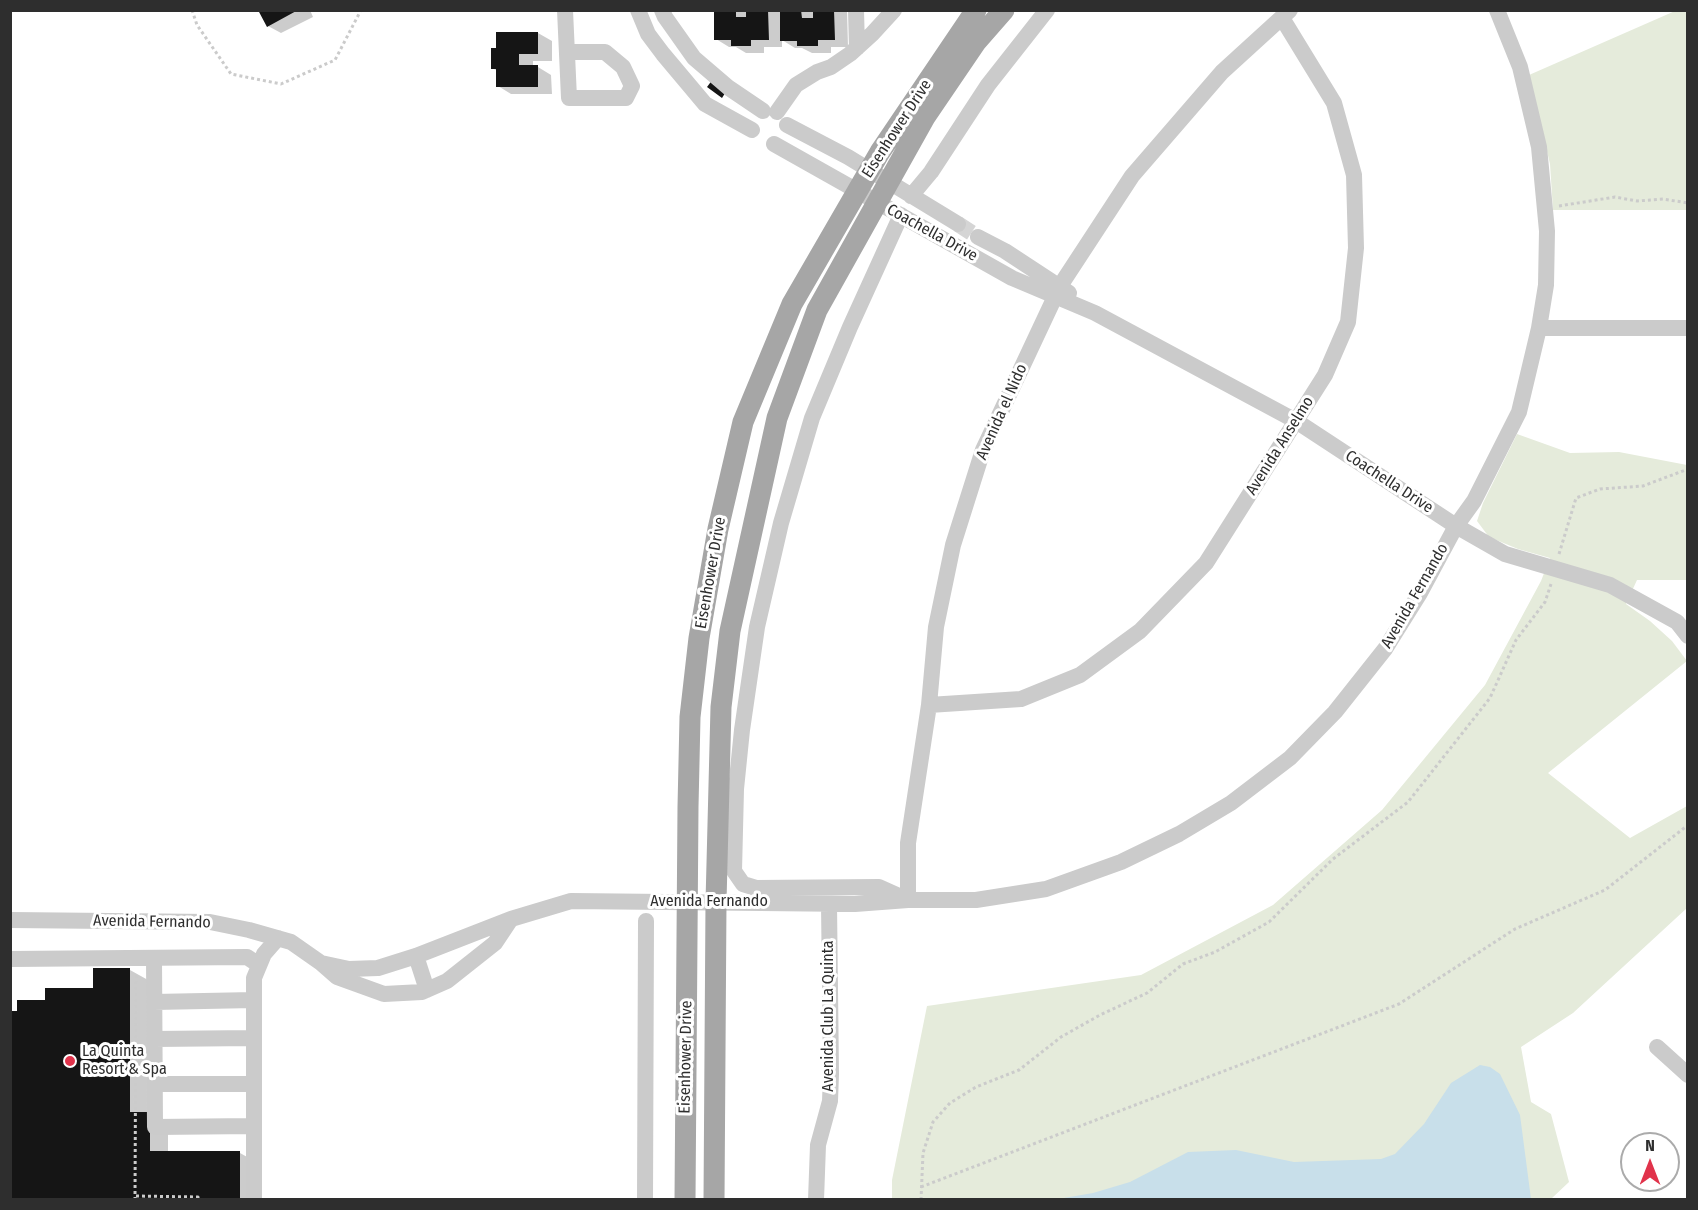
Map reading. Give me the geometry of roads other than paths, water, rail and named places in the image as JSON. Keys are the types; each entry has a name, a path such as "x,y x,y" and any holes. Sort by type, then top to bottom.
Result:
{"main road":[{"name":"Eisenhower Drive","path":"685,1200 690,717 699,638 718,529 743,422 792,304 868,170 976,10"},
{"name":"Eisenhower Drive","path":"714,1200 716,902 721,707 730,631 777,418 817,310 925,117 976,42 1004,10"}],"street":[{"path":"565,10 567,52"},
{"name":"Coachella Drive","path":"638,10 648,34 667,61 705,104 752,130 753,135 760,142 774,144 1012,278 1058,291"},
{"name":"Coachella Drive","path":"662,10 700,63 729,88 848,157 958,225"},
{"path":"856,10 857,48"},
{"path":"776,116 796,85 817,72 831,67 857,48 894,10"},
{"path":"911,196 930,172 988,85 1047,10"},
{"name":"Avenida Fernando","path":"321,963 349,969 378,968 416,956 511,919 572,901 855,904 908,900 976,900 1046,889 1121,862 1179,834 1231,803 1290,758 1335,712 1385,649 1420,593 1456,526 1474,501 1519,412 1539,328 1546,285 1546,242 1539,147 1520,67 1497,10"},
{"name":"Avenida el Nido","path":"908,900 908,843 929,705 936,627 953,545 983,450 1058,291 1139,168 1222,72 1286,14"},
{"name":"Avenida Anselmo","path":"929,705 1021,699 1080,675 1140,631 1206,563 1325,375 1348,322 1356,248 1354,175 1334,103 1286,14"},
{"path":"685,80 700,63"},
{"path":"752,130 755,116 776,116"},
{"path":"774,144 779,142 785,134 776,116"},
{"name":"Avenida Fernando","path":"901,215 812,418 781,524 757,627 742,730 736,789 735,871 743,884 756,888 879,887 908,900"},
{"name":"Coachella Drive","path":"978,237 1095,313 1296,421 1456,526 1505,554 1610,585 1677,622 1688,636"},
{"path":"988,264 998,248"},
{"path":"1539,328 1688,328"},
{"name":"Avenida Club La Quinta","path":"816,1200 818,1145 830,1101 829,903"},
{"name":"Avenida Fernando","path":"10,920 210,922 291,942 337,977 384,994 422,992 447,981 495,943 511,919"},
{"path":"645,1200 646,921"},
{"path":"254,1200 254,978 264,954 278,938"},
{"path":"416,956 427,990"},
{"path":"10,959 247,957 259,965"},
{"path":"153,958 155,1127 254,1126"},
{"path":"154,1002 254,1000"},
{"path":"154,1039 254,1038"},
{"path":"1657,1047 1688,1075"},
{"path":"154,1084 254,1084"}],"water":[{"path":"1480,1065 1490,1067 1500,1074 1520,1115 1531,1199 1058,1199 1093,1193 1130,1182 1188,1152 1236,1150 1294,1162 1381,1159 1395,1154 1424,1124 1451,1083"}],"tunnel":[{"path":"958,224 978,237"}],"place":[{"name":"La Quinta Resort & Spa","path":"70,1061"}]}
